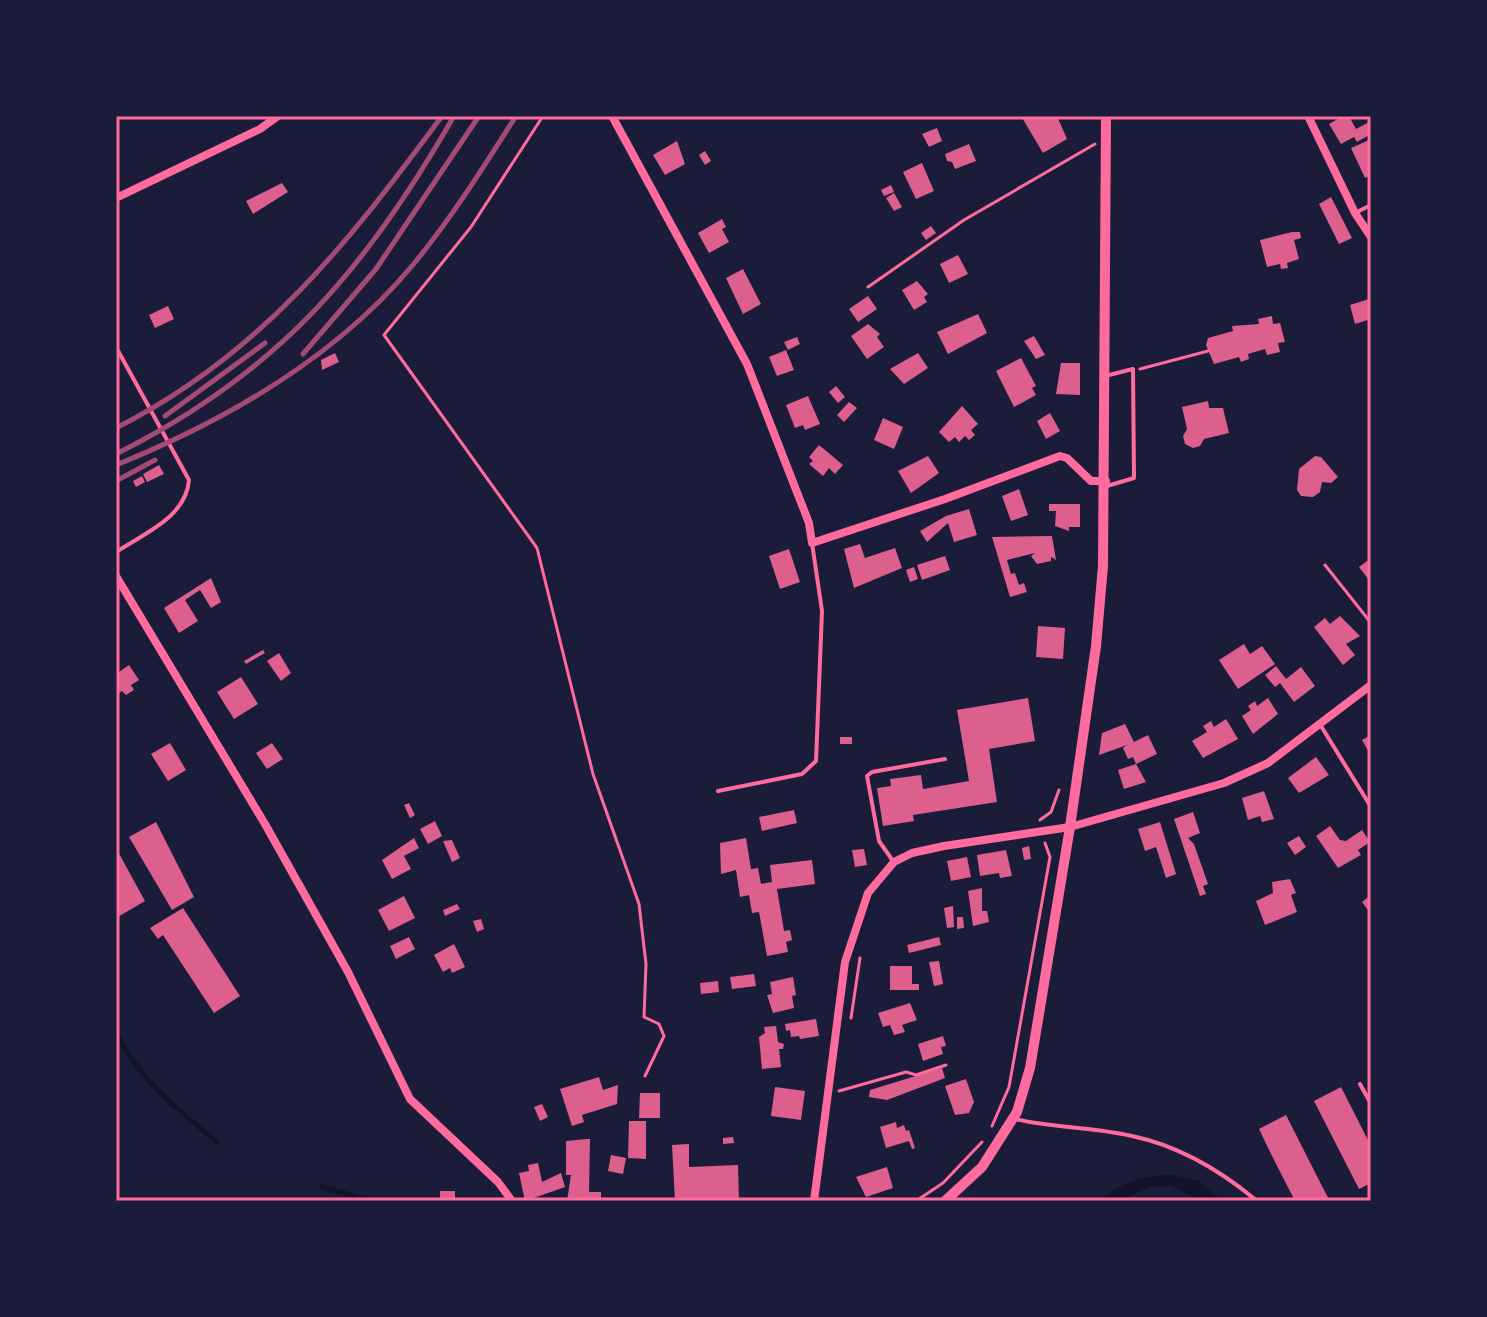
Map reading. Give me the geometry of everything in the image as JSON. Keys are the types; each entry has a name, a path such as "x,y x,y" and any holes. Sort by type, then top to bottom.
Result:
{"street":[{"path":"116,198 260,129 278,116"},
{"path":"612,116 747,364 804,509 812,543 1060,456 1067,458 1091,481 1106,484"},
{"path":"945,1201 982,1167 1013,1119 1030,1068 1070,827 1096,646 1106,484 1106,116"},
{"path":"1308,116 1355,213 1371,237"},
{"path":"116,576 194,701 279,849 348,972 410,1099 498,1182 512,1201"},
{"path":"814,1201 852,934 868,893 894,862 944,846 1070,827 1254,771 1371,685"}],"lane":[{"path":"1355,213 1371,205"},
{"path":"116,347 189,480 187,497 177,511 116,552"},
{"path":"1105,376 1133,369 1134,478 1106,484"},
{"path":"718,791 802,774 816,761 822,611 812,543"},
{"path":"1320,724 1371,807"},
{"path":"894,862 879,841 867,776 945,759"},
{"path":"1360,1084 1371,1104"},
{"path":"1013,1119 1130,1135 1170,1147 1192,1156 1257,1201"}],"path":[{"path":"543,116 471,227 384,335 522,525 542,560 593,774 639,904 646,964 644,1017 659,1024 664,1036 645,1076"},
{"path":"868,287 964,220 1083,149 1106,140"},
{"path":"1171,361 1208,351"},
{"path":"1325,565 1371,623"},
{"path":"1039,821 1051,812 1059,790"},
{"path":"916,1201 943,1183 987,1137 1009,1087 1050,857 1048,845 1041,841"},
{"path":"849,1031 860,957"},
{"path":"827,1094 906,1072 916,1075 946,1065"},
{"path":"838,1104 842,1076"}],"shaded area":[{"path":"1171,1175 1199,1181 1222,1201 1202,1201 1171,1186 1149,1187 1119,1201 1100,1201 1133,1181"}],"building":[{"path":"1021,116 1057,116 1067,139 1043,153"},
{"path":"1349,116 1356,129 1371,121 1371,134 1357,142 1354,137 1341,144 1329,124"},
{"path":"937,128 942,141 929,147 922,134"},
{"path":"1369,140 1371,175 1365,178 1351,148"},
{"path":"677,141 685,164 665,175 653,155"},
{"path":"969,144 976,161 955,169 945,154"},
{"path":"705,151 711,161 705,165 699,155"},
{"path":"922,163 934,191 916,199 903,172"},
{"path":"282,183 288,192 253,214 246,201"},
{"path":"891,185 894,192 884,196 881,190"},
{"path":"894,193 902,207 894,211 886,198"},
{"path":"1331,197 1352,238 1339,244 1319,204"},
{"path":"722,219 726,227 722,229 729,242 709,253 698,233"},
{"path":"931,226 936,233 926,240 921,233"},
{"path":"1300,232 1301,238 1294,240 1299,259 1287,263 1288,268 1281,269 1280,264 1267,267 1260,240"},
{"path":"958,255 968,274 949,283 940,264"},
{"path":"743,269 761,304 743,314 726,278"},
{"path":"917,281 928,294 924,297 927,302 914,310 902,290"},
{"path":"868,296 877,309 858,322 849,309"},
{"path":"1369,299 1371,319 1355,324 1350,305"},
{"path":"168,306 174,319 155,328 149,315"},
{"path":"978,314 987,333 948,354 937,332"},
{"path":"1272,316 1273,324 1280,323 1285,342 1278,343 1280,352 1267,355 1265,349 1248,354 1249,359 1241,362 1239,357 1214,364 1206,345 1208,338 1233,331 1232,326 1259,324 1258,319"},
{"path":"868,324 880,334 877,337 884,347 867,359 851,336"},
{"path":"1034,336 1045,355 1036,359 1024,341"},
{"path":"797,337 800,344 788,350 784,342"},
{"path":"786,350 794,370 777,376 769,357"},
{"path":"335,353 339,362 322,370 321,360"},
{"path":"918,353 928,368 904,384 890,369"},
{"path":"1021,358 1036,386 1032,388 1036,395 1014,407 996,371"},
{"path":"1061,363 1080,363 1080,395 1056,394"},
{"path":"836,386 845,397 838,403 829,392"},
{"path":"808,396 820,424 805,430 803,425 795,428 786,405"},
{"path":"1208,401 1209,408 1223,408 1229,433 1204,439 1200,446 1193,448 1185,444 1183,436 1187,429 1182,407"},
{"path":"849,402 857,408 844,422 837,415"},
{"path":"962,406 978,424 971,430 975,435 969,440 965,436 959,442 955,437 949,442 939,432"},
{"path":"1050,413 1060,431 1046,439 1037,421"},
{"path":"883,418 903,427 894,449 874,440"},
{"path":"819,445 843,465 835,474 829,468 823,476 809,464 813,461 809,457"},
{"path":"928,456 939,473 911,493 898,471"},
{"path":"1315,456 1321,457 1338,477 1331,483 1322,482 1320,492 1313,497 1301,496 1297,490 1299,469"},
{"path":"159,465 164,474 147,482 143,474"},
{"path":"142,476 145,482 136,487 133,481"},
{"path":"1019,489 1028,515 1011,521 1002,496"},
{"path":"1049,504 1080,504 1080,527 1069,527 1069,531 1055,526 1056,511 1049,511"},
{"path":"969,509 977,535 954,542 948,523 927,542 920,531 946,516"},
{"path":"1052,536 1056,560 1051,557 1051,561 1037,564 1031,556 1035,553 1007,560 1011,574 1015,573 1019,585 1024,583 1027,592 1010,597 992,537"},
{"path":"860,544 865,558 895,548 902,568 854,588 844,549"},
{"path":"789,549 800,582 780,589 769,556"},
{"path":"945,556 950,570 922,580 917,565"},
{"path":"1371,558 1371,579 1369,580 1359,567"},
{"path":"914,567 918,579 910,582 906,570"},
{"path":"211,578 221,602 211,608 200,590 185,600 198,621 179,633 164,608"},
{"path":"1340,616 1360,636 1346,644 1355,655 1343,665 1314,627 1325,618 1330,624"},
{"path":"1038,626 1065,628 1063,659 1036,657"},
{"path":"1244,644 1250,654 1262,646 1275,664 1238,689 1219,660"},
{"path":"263,650 265,653 246,664 244,661"},
{"path":"279,653 291,673 281,681 267,661"},
{"path":"129,665 139,680 131,685 134,690 126,695 122,691 116,695 116,674"},
{"path":"1276,666 1286,679 1301,667 1315,686 1294,702 1280,683 1275,687 1265,675"},
{"path":"241,677 258,704 234,719 217,692"},
{"path":"1028,698 1035,741 989,749 997,802 913,815 914,821 883,826 877,788 891,786 890,779 921,775 923,789 969,781 957,710"},
{"path":"1268,698 1278,714 1253,734 1242,716 1251,710 1248,706 1255,701 1257,706"},
{"path":"1226,719 1238,739 1203,758 1192,741 1207,732 1203,726 1211,721 1214,727"},
{"path":"1125,724 1134,742 1148,735 1157,754 1136,764 1133,757 1128,759 1123,748 1127,745 1099,755 1102,733"},
{"path":"1371,735 1371,756 1362,740"},
{"path":"840,737 852,737 852,744 840,744"},
{"path":"170,743 186,770 168,781 151,754"},
{"path":"272,743 283,759 267,769 256,753"},
{"path":"1316,757 1329,775 1299,793 1288,778"},
{"path":"1136,764 1146,782 1124,789 1118,770"},
{"path":"1264,791 1274,819 1262,822 1260,816 1248,820 1242,798"},
{"path":"409,803 415,815 410,818 404,805"},
{"path":"794,810 797,823 762,831 759,817"},
{"path":"1193,812 1200,833 1188,838 1194,844 1208,884 1203,886 1206,894 1200,896 1174,819"},
{"path":"435,821 442,836 428,844 420,829"},
{"path":"156,822 194,897 172,910 129,837"},
{"path":"1160,822 1176,874 1166,878 1156,847 1145,851 1138,829"},
{"path":"1330,826 1340,840 1346,841 1362,830 1370,842 1358,850 1361,855 1338,868 1316,836"},
{"path":"1299,836 1306,847 1295,855 1287,843"},
{"path":"414,838 419,848 404,856 411,869 392,879 382,860"},
{"path":"746,838 751,869 758,868 761,884 772,882 770,865 812,860 815,884 777,889 784,931 790,930 792,940 786,942 788,952 767,956 759,912 752,913 749,895 740,897 736,870 721,874 720,843"},
{"path":"452,840 460,858 452,862 443,841"},
{"path":"1029,846 1031,859 1024,860 1022,848"},
{"path":"116,848 145,901 116,918"},
{"path":"864,849 867,865 855,867 852,850"},
{"path":"1006,850 1012,876 1000,878 999,873 980,876 977,855"},
{"path":"967,857 971,877 951,881 947,861"},
{"path":"1290,879 1296,893 1291,895 1297,912 1265,925 1256,901 1273,893 1272,882"},
{"path":"982,888 982,911 987,911 989,922 973,926 968,891"},
{"path":"1371,895 1371,914 1362,902"},
{"path":"404,896 415,918 389,931 378,910"},
{"path":"457,904 460,909 445,916 443,910"},
{"path":"953,906 954,927 947,928 944,908"},
{"path":"183,908 240,996 214,1013 163,935 158,939 150,928"},
{"path":"957,917 963,917 964,928 957,929"},
{"path":"481,919 484,929 477,932 473,921"},
{"path":"409,937 415,949 396,959 390,946"},
{"path":"939,937 941,945 909,953 907,945"},
{"path":"454,944 465,967 452,973 450,968 443,972 434,955"},
{"path":"939,961 943,984 934,986 929,962"},
{"path":"890,966 912,966 912,984 919,984 919,990 890,990"},
{"path":"754,974 756,986 732,989 730,977"},
{"path":"793,977 796,995 792,996 794,1008 773,1013 767,995 772,994 770,982"},
{"path":"718,981 719,992 701,994 700,983"},
{"path":"910,1003 917,1020 902,1025 905,1032 894,1035 890,1025 883,1027 878,1013"},
{"path":"816,1019 819,1036 800,1039 799,1036 791,1037 790,1030 786,1031 785,1024"},
{"path":"776,1026 778,1042 784,1044 783,1049 779,1049 781,1067 762,1069 759,1037 765,1033 764,1027"},
{"path":"943,1036 946,1046 941,1047 943,1054 923,1061 918,1044"},
{"path":"942,1068 945,1078 887,1100 869,1097 870,1090"},
{"path":"599,1077 603,1090 618,1085 617,1104 582,1115 584,1122 572,1126 560,1089"},
{"path":"966,1079 974,1102 969,1113 955,1115 945,1086"},
{"path":"775,1087 805,1091 801,1120 771,1116"},
{"path":"1341,1087 1371,1146 1371,1183 1359,1189 1314,1101"},
{"path":"640,1093 660,1093 660,1118 639,1118"},
{"path":"542,1104 548,1117 540,1121 534,1107"},
{"path":"1286,1115 1330,1201 1295,1201 1273,1158 1259,1129"},
{"path":"629,1121 646,1121 646,1159 628,1158"},
{"path":"896,1122 897,1128 904,1125 906,1131 909,1130 915,1148 912,1149 909,1141 886,1148 880,1127"},
{"path":"733,1137 734,1143 723,1144 723,1138"},
{"path":"590,1139 589,1192 601,1192 601,1201 567,1201 571,1175 566,1175 566,1141"},
{"path":"689,1144 689,1167 738,1165 739,1200 675,1201 672,1145"},
{"path":"611,1155 626,1158 623,1174 608,1171"},
{"path":"538,1163 542,1182 561,1173 565,1187 525,1201 519,1173 529,1171 528,1165"},
{"path":"887,1167 893,1188 866,1197 856,1177"},
{"path":"440,1191 455,1191 455,1201 440,1201"}],"waterway":[{"path":"116,1033 148,1080 217,1142"},
{"path":"322,1187 373,1201"}],"railway":[{"path":"116,428 168,399 258,331 336,251 442,116"},
{"path":"116,454 173,423 224,389 270,353 312,313 351,270 387,223 454,116"},
{"path":"303,354 376,269 479,116"},
{"path":"116,465 238,407 314,357 349,329 412,266 466,193 516,116"},
{"path":"165,416 265,343"},
{"path":"116,481 155,460"}]}
